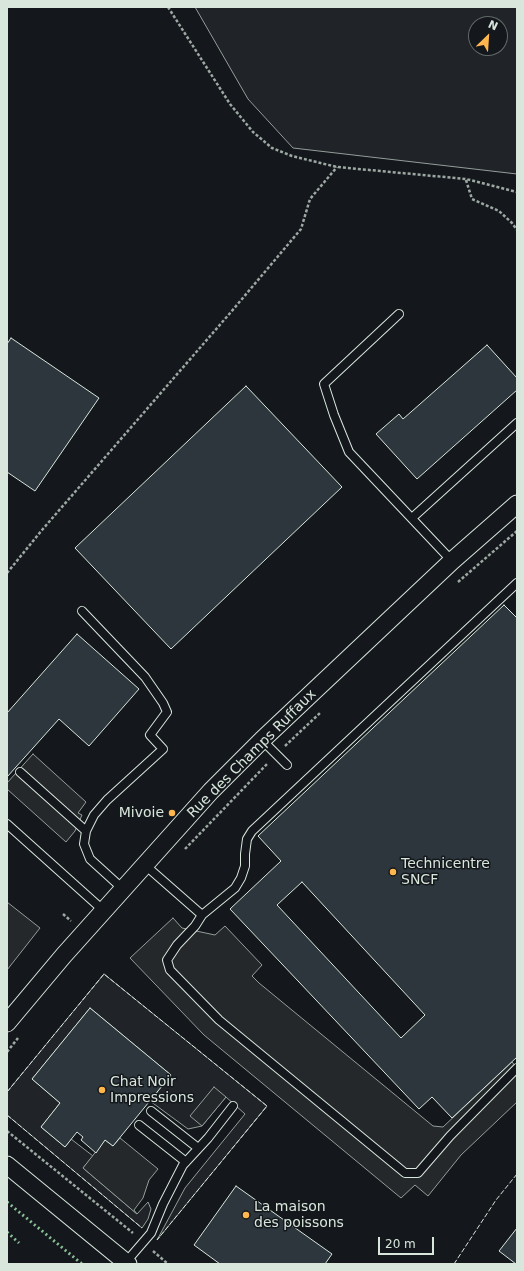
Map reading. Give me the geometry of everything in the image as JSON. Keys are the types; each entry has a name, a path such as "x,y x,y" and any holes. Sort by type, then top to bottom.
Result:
{"street":[{"name":"Rue des Champs Ruffaux","path":"7,1023 64,955 211,791 262,740 452,561 517,504"},
{"path":"7,1165 127,1263"}],"lane":[{"path":"399,314 324,384 334,415 349,452 452,561"},
{"path":"412,518 517,423"},
{"path":"517,583 252,831 247,839 245,866 241,878 235,888 202,915 195,926 177,945 166,960 170,970 219,1020 405,1174 418,1173 450,1136 517,1068"},
{"path":"82,611 145,677 163,703 167,712 150,735 163,749 107,800 94,815 86,831 84,844 90,859 123,889"},
{"path":"262,740 287,765"},
{"path":"20,772 86,831"},
{"path":"7,824 104,911"},
{"path":"145,865 202,915"},
{"path":"127,1263 151,1233 169,1192 186,1162 233,1106"},
{"path":"151,1111 198,1148"},
{"path":"139,1125 186,1162"}],"path":[{"path":"168,7 230,104 253,132 272,148 292,156 337,167 466,179 517,192"},
{"path":"7,573 42,530 301,229 310,199 337,167"},
{"path":"466,179 472,199 499,211 517,230"},
{"path":"454,586 517,531"},
{"path":"182,852 322,710"},
{"path":"7,1131 168,1264"}],"shaded area":[{"path":"195,7 517,7 517,174 293,148 248,99"},
{"path":"33,754 86,802 78,813 82,815 75,831 66,842 7,789 7,783"},
{"path":"7,902 40,928 7,970"},
{"path":"173,918 182,928 215,935 225,926 262,965 252,976 259,983 433,1126 443,1127 512,1062 517,1068 517,1102 461,1155 428,1196 415,1185 401,1198 204,1035 130,958"},
{"path":"104,974 267,1106 157,1240 185,1188 245,1114 226,1097 202,1126 188,1129 150,1101 171,1075 90,1008 32,1079 60,1103 41,1127 65,1147 71,1139 93,1156 83,1168 137,1214 148,1202 151,1209 148,1219 142,1228 7,1115 7,1092"},
{"path":"214,1087 226,1097 202,1126 190,1116"},
{"path":"120,1138 158,1169 149,1180 143,1198 134,1210 137,1214 83,1168 105,1140 113,1146"}],"building":[{"path":"11,338 99,398 35,491 7,472 7,344"},
{"path":"487,345 517,378 517,390 417,479 376,434 399,414 403,419"},
{"path":"246,386 342,487 171,649 75,548"},
{"name":"Technicentre SNCF","path":"504,605 517,618 517,1057 452,1118 432,1097 419,1109 230,909 281,861 258,836","holes":["302,882 425,1015 401,1038 277,905"]},
{"path":"77,634 139,689 89,746 59,719 7,777 7,713"},
{"name":"Chat Noir Impressions","path":"90,1008 171,1075 113,1146 105,1140 96,1153 81,1140 83,1137 77,1132 65,1147 41,1127 60,1103 32,1079"},
{"name":"La maison des poissons","path":"236,1186 332,1254 325,1264 220,1264 194,1245"},
{"path":"517,1228 517,1264 516,1264 499,1251"}],"hedge":[{"path":"7,1202 82,1264"},
{"path":"7,1232 19,1243"}],"fence":[{"path":"7,1092 104,974 267,1106 157,1240"},
{"path":"7,1115 142,1228"},
{"path":"454,1264 496,1200 517,1174"}],"place":[{"name":"Mivoie","path":"172,813"},
{"name":"Technicentre SNCF","path":"393,872"},
{"name":"Chat Noir Impressions","path":"102,1090"},
{"name":"La maison des poissons","path":"246,1215"}]}
